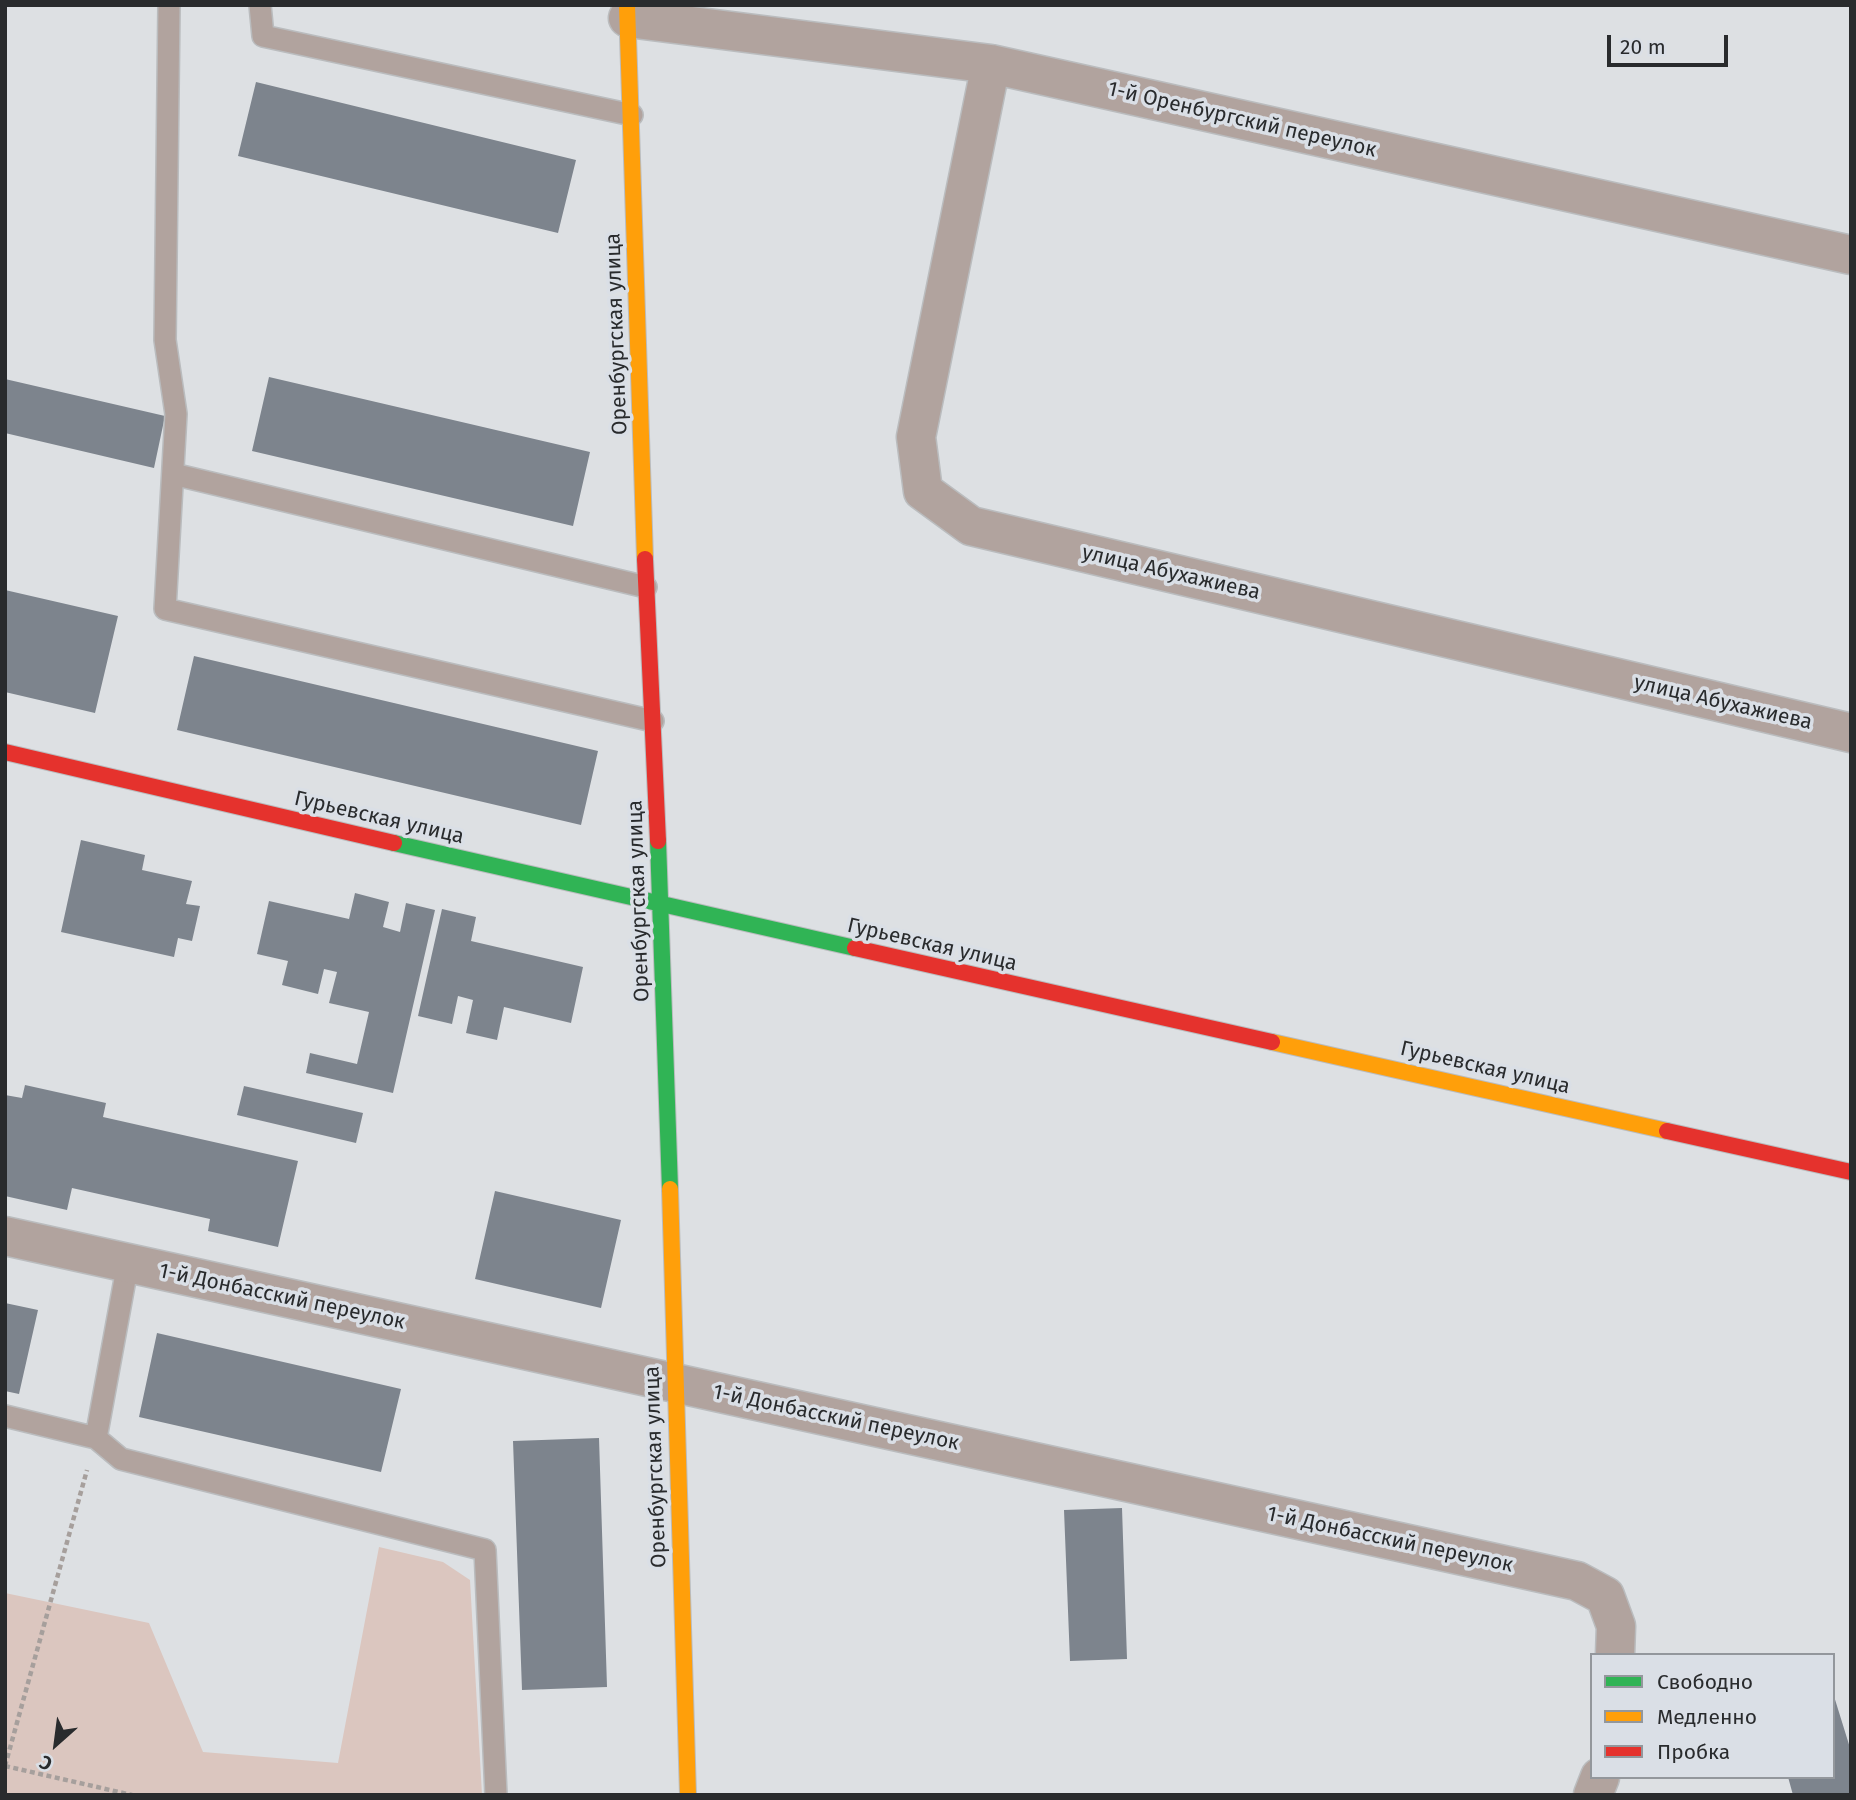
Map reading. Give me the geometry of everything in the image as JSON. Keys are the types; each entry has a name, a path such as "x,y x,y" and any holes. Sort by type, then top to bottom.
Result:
{"street":[{"name":"Оренбургская улица","path":"628,12 646,587 661,905 688,1795"},
{"name":"1-й Оренбургский переулок","path":"628,12 992,64 1851,255"},
{"name":"улица Абухажиева","path":"992,64 916,437 923,491 971,526 1851,733"},
{"name":"Гурьевская улица","path":"5,752 661,905 1851,1172"},
{"name":"1-й Донбасский переулок","path":"5,1236 1577,1581 1605,1596 1616,1626 1615,1653"}],"lane":[{"path":"169,5 165,340 176,414 164,609 653,721"},
{"path":"260,5 263,36 632,115"},
{"path":"173,474 646,587"},
{"path":"96,1437 128,1263"},
{"path":"5,1416 96,1437 121,1459 485,1550 496,1795"}],"path":[{"path":"96,1437 5,1766 132,1795"}],"shaded area":[{"path":"379,1547 443,1562 470,1580 482,1795 5,1795 5,1593 149,1623 203,1752 338,1763"}],"building":[{"path":"256,82 576,160 558,233 238,156"},
{"path":"269,377 590,452 573,526 252,451"},
{"path":"5,379 165,416 154,468 5,433"},
{"path":"5,590 118,616 95,713 5,692"},
{"path":"194,656 598,751 581,825 177,730"},
{"path":"81,840 145,855 142,870 192,881 186,904 200,906 192,941 178,938 174,957 61,932"},
{"path":"355,893 389,902 383,927 400,932 406,903 435,910 393,1093 306,1073 310,1053 357,1064 369,1012 329,1003 337,972 324,969 318,994 282,985 288,961 257,954 269,901 349,919"},
{"path":"442,909 476,917 471,941 583,967 571,1023 504,1007 497,1040 466,1033 473,1000 458,996 452,1024 418,1016"},
{"path":"25,1085 106,1103 103,1117 298,1161 278,1247 208,1231 210,1219 72,1188 67,1210 5,1196 5,1095 22,1098"},
{"path":"244,1086 363,1113 356,1143 237,1115"},
{"path":"495,1191 621,1220 601,1308 475,1279"},
{"path":"5,1303 38,1310 19,1394 5,1391"},
{"path":"157,1333 401,1389 381,1472 139,1417"},
{"path":"599,1438 607,1687 522,1690 513,1441"},
{"path":"1122,1508 1127,1659 1070,1661 1064,1510"},
{"path":"1835,1699 1851,1751 1851,1795 1793,1795 1789,1779 1835,1779"}],"traffic: fast":[{"path":"658,841 670,1189"},
{"path":"394,843 855,948"}],"traffic: slow":[{"path":"627,5 645,559"},
{"path":"1272,1042 1667,1131"},
{"path":"670,1189 688,1795"}],"traffic: jam":[{"path":"645,559 658,841"},
{"path":"5,752 394,843"},
{"path":"855,948 1272,1042"},
{"path":"1667,1131 1851,1172"}]}
